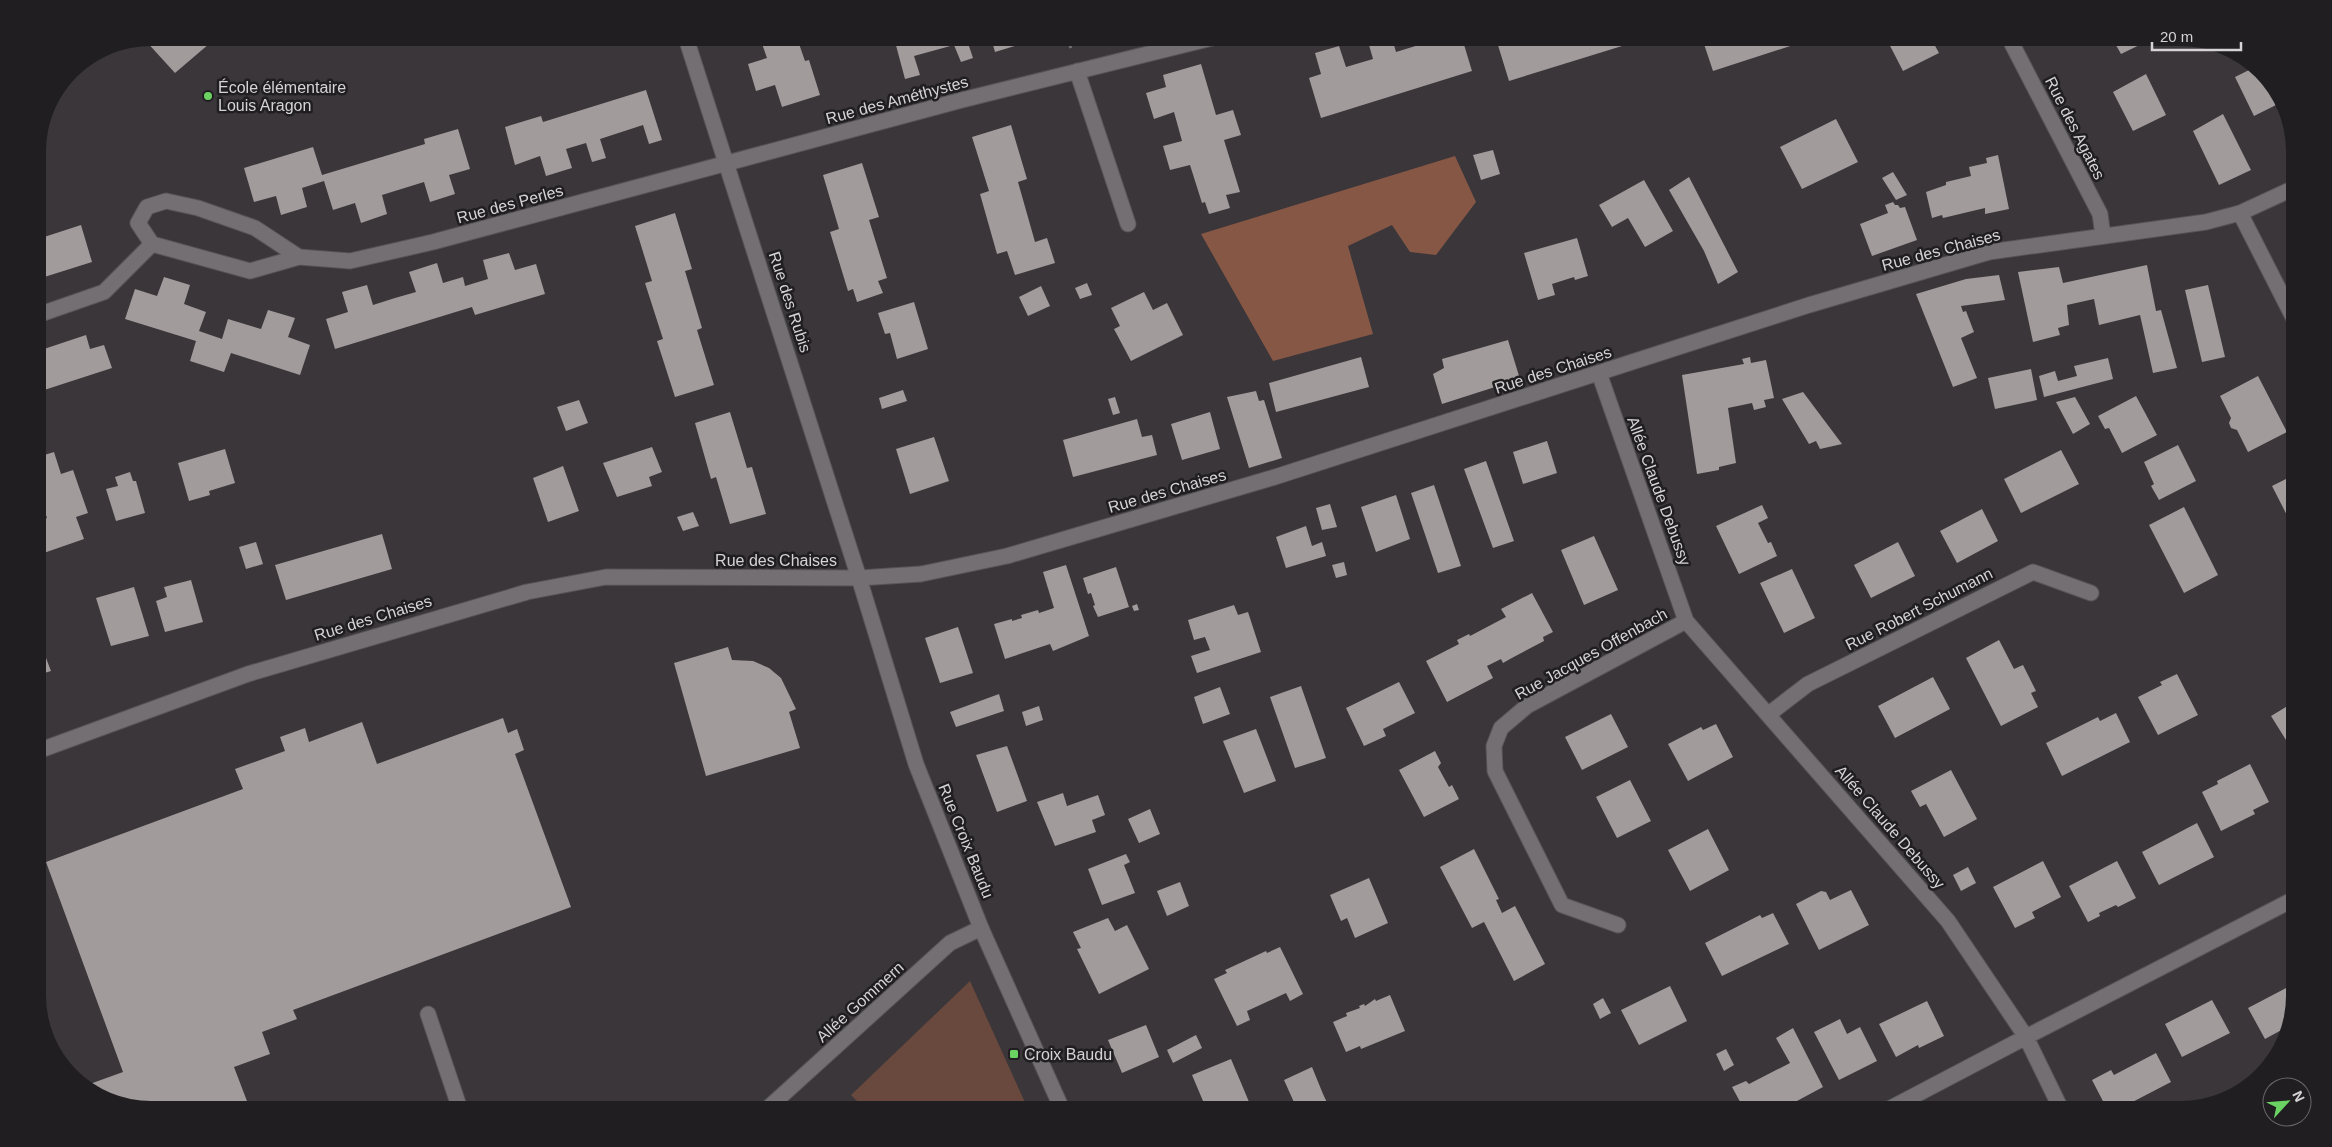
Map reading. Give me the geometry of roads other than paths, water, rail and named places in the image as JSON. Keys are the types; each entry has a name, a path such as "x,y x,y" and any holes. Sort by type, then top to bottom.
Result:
{"street":[{"name":"Rue des Rubis","path":"689,46 859,578"},
{"name":"Rue des Améthystes","path":"727,164 962,100 1179,46"},
{"name":"Rue des Agates","path":"2013,46 2100,214 2103,236"},
{"path":"1077,71 1128,224"},
{"name":"Rue des Perles","path":"299,257 255,228 198,208 166,201 147,207 138,223 152,244 250,271 299,257 350,261 433,242 727,164"},
{"name":"Rue des Chaises","path":"46,748 248,674 527,592 606,577 859,578 935,572 1007,556 1275,477 1809,305 1989,252 2206,222 2240,212 2286,192"},
{"path":"2240,212 2286,303"},
{"path":"46,312 104,292 152,244"},
{"name":"Allée Claude Debussy","path":"1599,373 1686,621 1948,921 2026,1037 2056,1101"},
{"name":"Rue Robert Schumann","path":"1769,714 1808,684 2033,572 2091,594"},
{"name":"Rue Croix Baudu","path":"859,578 916,764 981,928 1058,1101"},
{"name":"Rue Jacques Offenbach","path":"1618,925 1562,905 1494,771 1494,746 1501,728 1527,706 1686,621"},
{"path":"1906,1101 2286,903"},
{"name":"Allée Gommern","path":"778,1101 950,943 981,928"},
{"path":"428,1014 457,1101"}],"place":[{"name":"École élémentaire Louis Aragon","path":"208,96"},
{"name":"Croix Baudu","path":"1014,1054"}]}
